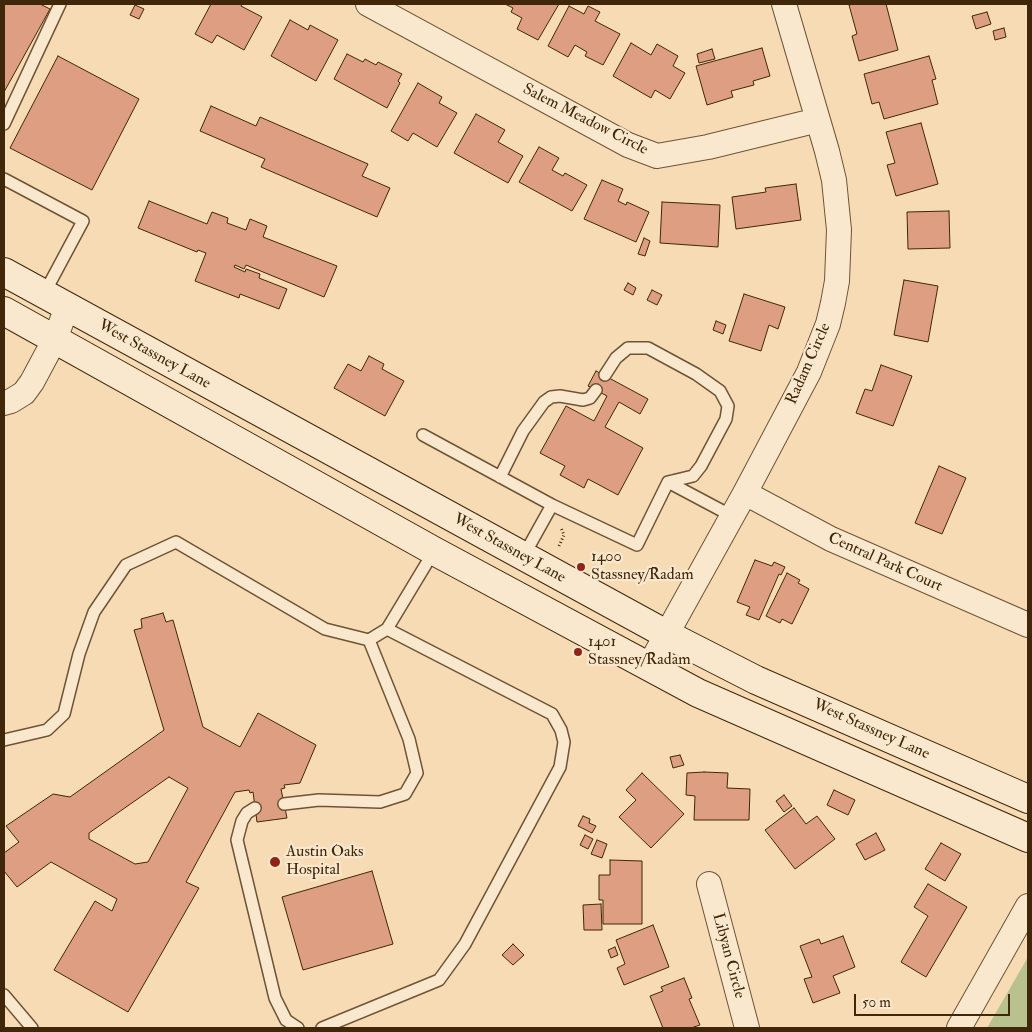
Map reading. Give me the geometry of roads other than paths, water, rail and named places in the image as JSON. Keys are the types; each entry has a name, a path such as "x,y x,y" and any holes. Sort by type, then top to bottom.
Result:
{"main road":[{"name":"West Stassney Lane","path":"4,272 666,634 756,680 1028,799"},
{"path":"4,311 434,551 698,693 1028,838"}],"street":[{"name":"Salem Meadow Circle","path":"368,4 628,145 657,156 708,147 818,120"},
{"name":"Radam Circle","path":"649,666 745,493 809,372 828,324 833,303 839,256 838,208 834,180 828,152 784,4"},
{"path":"4,403 24,393 55,339 55,300"},
{"name":"Central Park Court","path":"745,493 830,539 1028,625"},
{"name":"Libyan Circle","path":"709,884 747,1028"},
{"path":"958,1028 1028,906"}],"lane":[{"path":"4,124 60,4"},
{"path":"4,179 83,221 55,300"},
{"path":"605,375 616,358 628,348 648,348 696,374 720,391 728,406 726,419 701,466 693,476 668,482"},
{"path":"500,477 523,431 544,402 551,397 560,396 583,400 590,398 596,390"},
{"path":"422,435 552,504 637,545 668,482"},
{"path":"668,482 732,516"},
{"path":"523,557 552,504"},
{"path":"4,740 47,730 64,714 79,654 94,612 126,565 176,542 324,629 369,640 387,629 434,551"},
{"path":"322,1028 438,980 465,944 560,767 564,742 561,730 552,714 387,629"},
{"path":"284,804 319,800 380,802 405,794 417,773 409,739 369,640"},
{"path":"255,808 247,813 242,821 237,840 275,998 286,1020 298,1028"},
{"path":"4,996 32,1028"}],"place":[{"name":"1400 Stassney/Radam","path":"581,567"},
{"name":"1401 Stassney/Radam","path":"578,652"},
{"name":"Austin Oaks Hospital","path":"275,862"}]}
